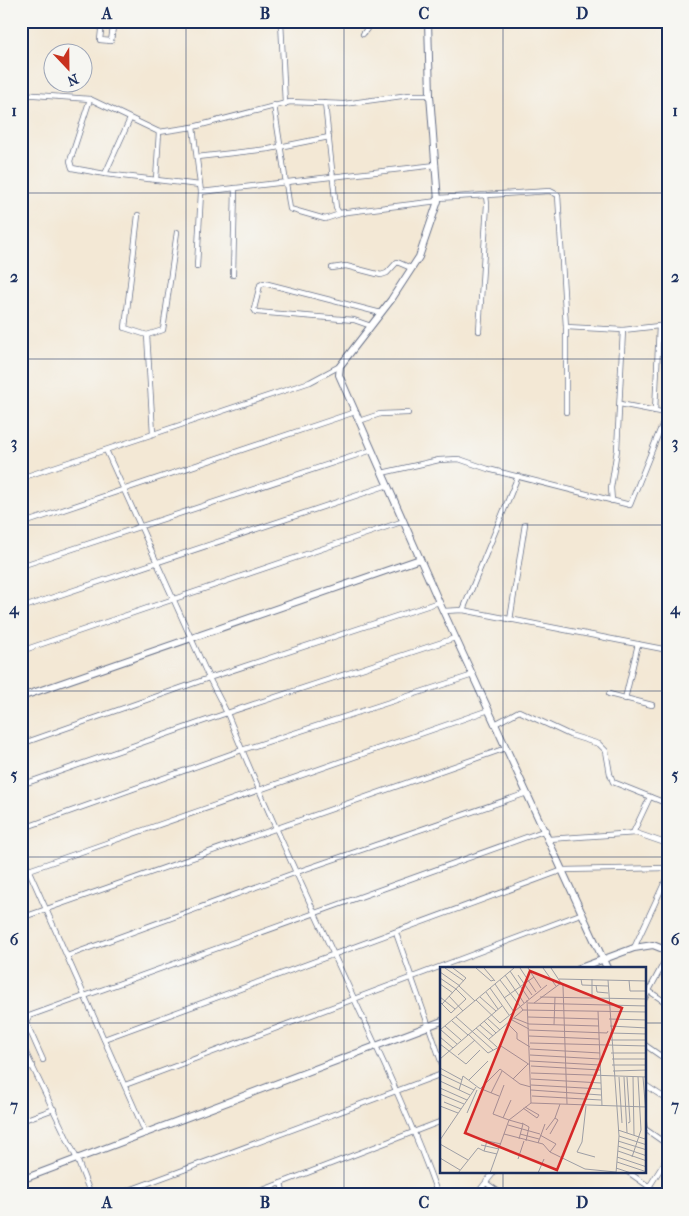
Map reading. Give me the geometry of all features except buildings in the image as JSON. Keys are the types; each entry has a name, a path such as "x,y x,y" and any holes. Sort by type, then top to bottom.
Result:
{"street":[{"path":"102,21 100,40 111,41 114,21"},
{"path":"281,21 285,104"},
{"path":"363,34 373,21"},
{"path":"21,478 310,382 340,366 381,313 419,257 438,200 430,95 428,21"},
{"path":"21,94 90,99 159,132 193,127 274,105 344,104 410,95 430,95"},
{"path":"90,99 70,165 75,170 200,184"},
{"path":"325,103 336,208 343,214"},
{"path":"274,105 284,183 291,210 325,218 438,200 550,191 558,195 566,327 566,412"},
{"path":"105,174 130,119"},
{"path":"193,127 201,192 197,267"},
{"path":"156,180 159,132"},
{"path":"197,157 329,138"},
{"path":"201,192 436,165"},
{"path":"233,275 235,188"},
{"path":"479,331 486,196"},
{"path":"138,215 125,328 147,334 164,330 177,232"},
{"path":"332,268 346,266 381,275 387,274 397,262 412,268"},
{"path":"371,326 354,320 256,312 254,309 260,285 264,283 381,313"},
{"path":"655,410 659,326"},
{"path":"566,327 624,330 668,326"},
{"path":"612,501 611,488 615,472 624,330"},
{"path":"147,334 153,433"},
{"path":"340,366 340,380 354,412 443,611 546,830 607,967"},
{"path":"382,473 431,461 455,459 630,505 667,411 620,404"},
{"path":"21,524 354,412"},
{"path":"359,421 380,414 408,413"},
{"path":"106,450 209,678 227,713 334,956 355,997 414,1132 438,1195"},
{"path":"21,566 372,450"},
{"path":"463,610 518,476"},
{"path":"21,608 388,485"},
{"path":"21,651 404,521"},
{"path":"510,620 526,524"},
{"path":"21,697 420,559"},
{"path":"21,744 209,678 439,602"},
{"path":"443,611 463,610 668,650"},
{"path":"21,785 227,713 456,638"},
{"path":"625,698 638,644"},
{"path":"21,829 242,750 473,675"},
{"path":"608,694 652,705"},
{"path":"28,870 259,788 489,710"},
{"path":"495,724 519,711 570,735 599,744 606,751 613,782 668,804"},
{"path":"21,918 506,748"},
{"path":"67,956 296,872 527,793"},
{"path":"633,833 650,797"},
{"path":"43,1060 26,1022 27,1017 546,830"},
{"path":"548,838 633,833 668,844"},
{"path":"21,853 146,1134"},
{"path":"104,1040 563,870 668,868"},
{"path":"634,948 668,875"},
{"path":"125,1085 583,912"},
{"path":"396,933 440,1058"},
{"path":"583,967 634,948 653,945 668,951"},
{"path":"646,996 668,955"},
{"path":"649,991 668,1004"},
{"path":"21,1180 440,1022"},
{"path":"21,1043 54,1109 91,1195"},
{"path":"646,1047 668,1061"},
{"path":"21,1070 33,1066"},
{"path":"116,1195 440,1075"},
{"path":"646,1086 668,1100"},
{"path":"21,1121 54,1109"},
{"path":"250,1195 440,1122"},
{"path":"646,1130 668,1145"},
{"path":"649,1187 668,1157"},
{"path":"476,1195 493,1174"},
{"path":"631,1174 661,1195"},
{"path":"281,1183 284,1195"},
{"path":"486,1183 503,1195"}]}
